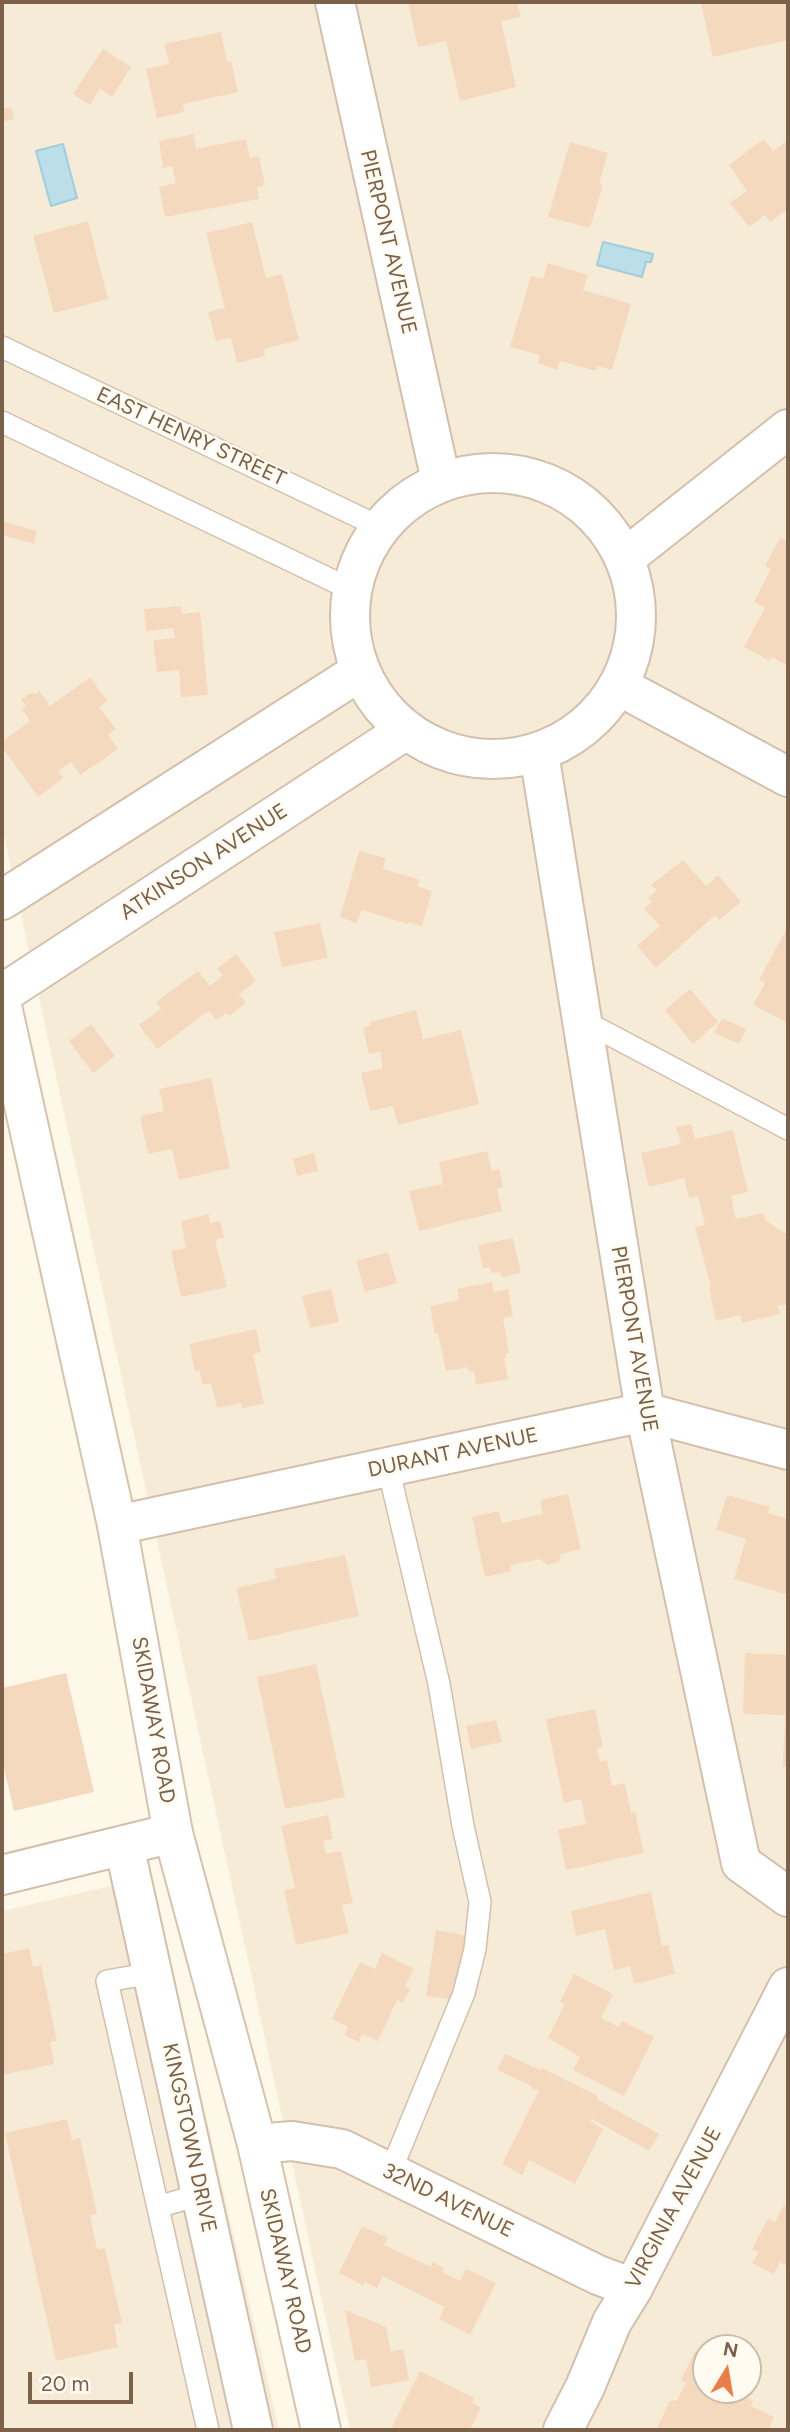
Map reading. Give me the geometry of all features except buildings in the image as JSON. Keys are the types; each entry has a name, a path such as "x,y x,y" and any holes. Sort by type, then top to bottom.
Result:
{"street":[{"name":"PIERPONT AVENUE","path":"335,2 441,481"},
{"path":"625,558 788,429"},
{"path":"484,472 527,476 568,493 601,521 625,558 636,601 634,645 619,686 598,715 571,738 539,753 497,760 454,755 414,737 382,709 359,672 348,631 350,589 365,549 380,527 414,495 441,481 484,472"},
{"path":"2,900 359,672"},
{"path":"619,686 788,777"},
{"name":"ATKINSON AVENUE","path":"2,994 406,730"},
{"name":"PIERPONT AVENUE","path":"539,753 645,1412 741,1863 788,1897"},
{"name":"SKIDAWAY ROAD","path":"2,1006 117,1525 173,1833 257,2144 321,2430"},
{"name":"DURANT AVENUE","path":"117,1525 645,1412 788,1450"},
{"path":"2,1875 173,1833"},
{"name":"KINGSTOWN DRIVE","path":"124,1845 253,2430"},
{"name":"VIRGINIA AVENUE","path":"563,2430 612,2322 633,2288 788,1987"},
{"name":"32ND AVENUE","path":"257,2144 292,2141 342,2149 598,2275 633,2288"}],"lane":[{"name":"EAST HENRY STREET","path":"2,347 380,527"},
{"path":"2,422 350,589"},
{"path":"582,1020 788,1129"},
{"path":"388,1467 439,1684 463,1826 481,1902 475,1949 464,1993 390,2173"},
{"path":"152,1973 107,1981 208,2430"},
{"path":"158,2207 201,2194"}],"shaded area":[{"path":"2,2 788,2 788,2430 350,2430 2,827"},
{"path":"150,1877 279,2430 2,2430 2,1911"}],"water":[{"path":"63,144 77,198 51,206 36,151"},
{"path":"603,242 653,254 651,262 646,262 642,277 597,265"}]}
